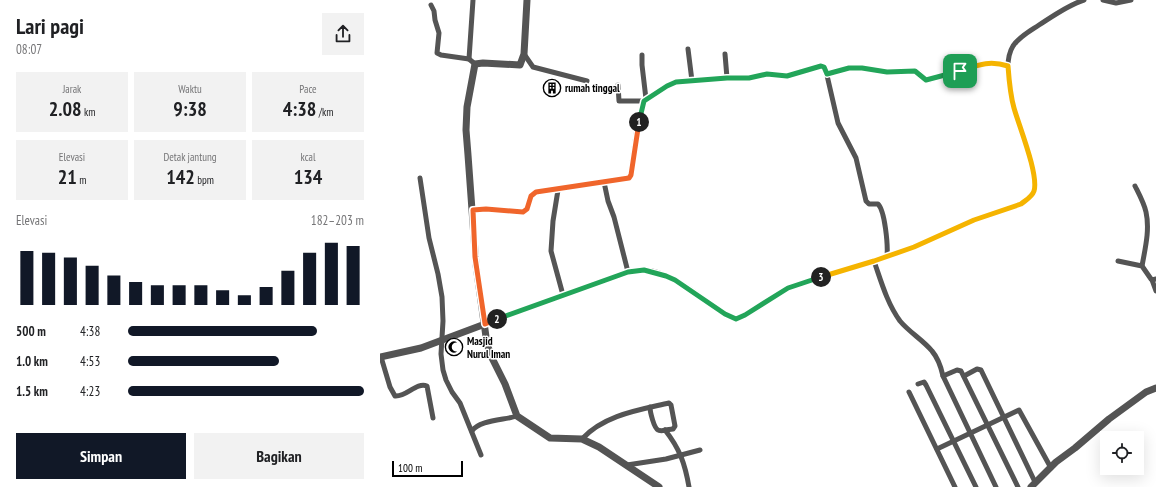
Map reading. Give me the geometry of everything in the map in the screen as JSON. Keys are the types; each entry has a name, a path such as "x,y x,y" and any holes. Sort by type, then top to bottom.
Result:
{"street":[{"path":"473,0 473,67 466,119 475,257 489,352 505,384 517,416 550,438 582,439 599,447 658,487"},
{"path":"520,65 524,54 527,0"},
{"path":"433,418 427,386 419,386 402,396 396,396 390,387 381,357 421,348 628,272 644,270 675,280 725,314 736,319 796,285 874,261 923,243 974,220 1021,204 1034,192 1035,186 1025,139 1014,107 1009,81 1008,66 1010,52 1020,39 1048,19 1084,0"},
{"path":"1104,0 1116,3 1131,0"},
{"path":"431,5 434,11 439,33 437,53 440,55 472,62 533,67 587,81"},
{"path":"688,49 692,81"},
{"path":"524,54 533,67"},
{"path":"725,54 727,78"},
{"path":"473,210 486,209 523,212 527,209 533,193 627,178 630,176 637,128 645,100 642,55"},
{"path":"827,74 849,68 862,68 887,72 915,71 919,73 923,79 929,80 986,63 995,63 1008,66"},
{"path":"618,85 619,101 645,100 672,83 679,81 752,78 767,74 787,76 821,66 824,67 827,74 838,123 856,158 866,201 871,205 878,204 882,209 886,232 887,256"},
{"path":"420,178 429,238 442,297 444,321 442,361 446,380 460,403 481,455"},
{"path":"604,182 628,272"},
{"path":"1135,186 1146,210 1148,226 1142,266"},
{"path":"558,190 553,221 551,251 563,295"},
{"path":"874,261 888,298 897,316 908,329 932,351 940,364 943,376 996,487"},
{"path":"1118,261 1142,266 1154,280 1156,291"},
{"path":"943,376 958,369 964,376 1018,487"},
{"path":"964,376 977,369 980,369 1004,417 1033,485 1109,419 1146,392 1156,388"},
{"path":"918,384 925,382 976,487"},
{"path":"909,392 955,487"},
{"path":"582,439 596,426 632,412 650,408 670,404 675,424 674,428 659,431 656,429 650,414 650,408"},
{"path":"937,449 1020,410 1051,468"},
{"path":"472,431 475,427 481,424 517,416"},
{"path":"665,430 674,441 682,455 690,487"},
{"path":"627,465 666,459 700,450"}],"place":[{"name":"rumah tinggal","path":"552,88"},
{"name":"Masjid Nurul Iman","path":"454,347"}],"route":[{"path":"986,63 995,63 1008,66 1011,94 1029,154 1035,186 1034,192 1031,196 1021,204 974,220 914,247 796,285 736,319 725,314 675,280 644,270 628,272 485,324 475,257 473,210 486,209 520,213 527,209 531,196 536,192 630,177 637,128 644,101 672,83 679,81 702,81 727,78 752,78 765,74 787,76 821,66 824,67 827,74 833,71 849,68 862,68 887,72 915,71 926,80 960,71 986,63"}]}
